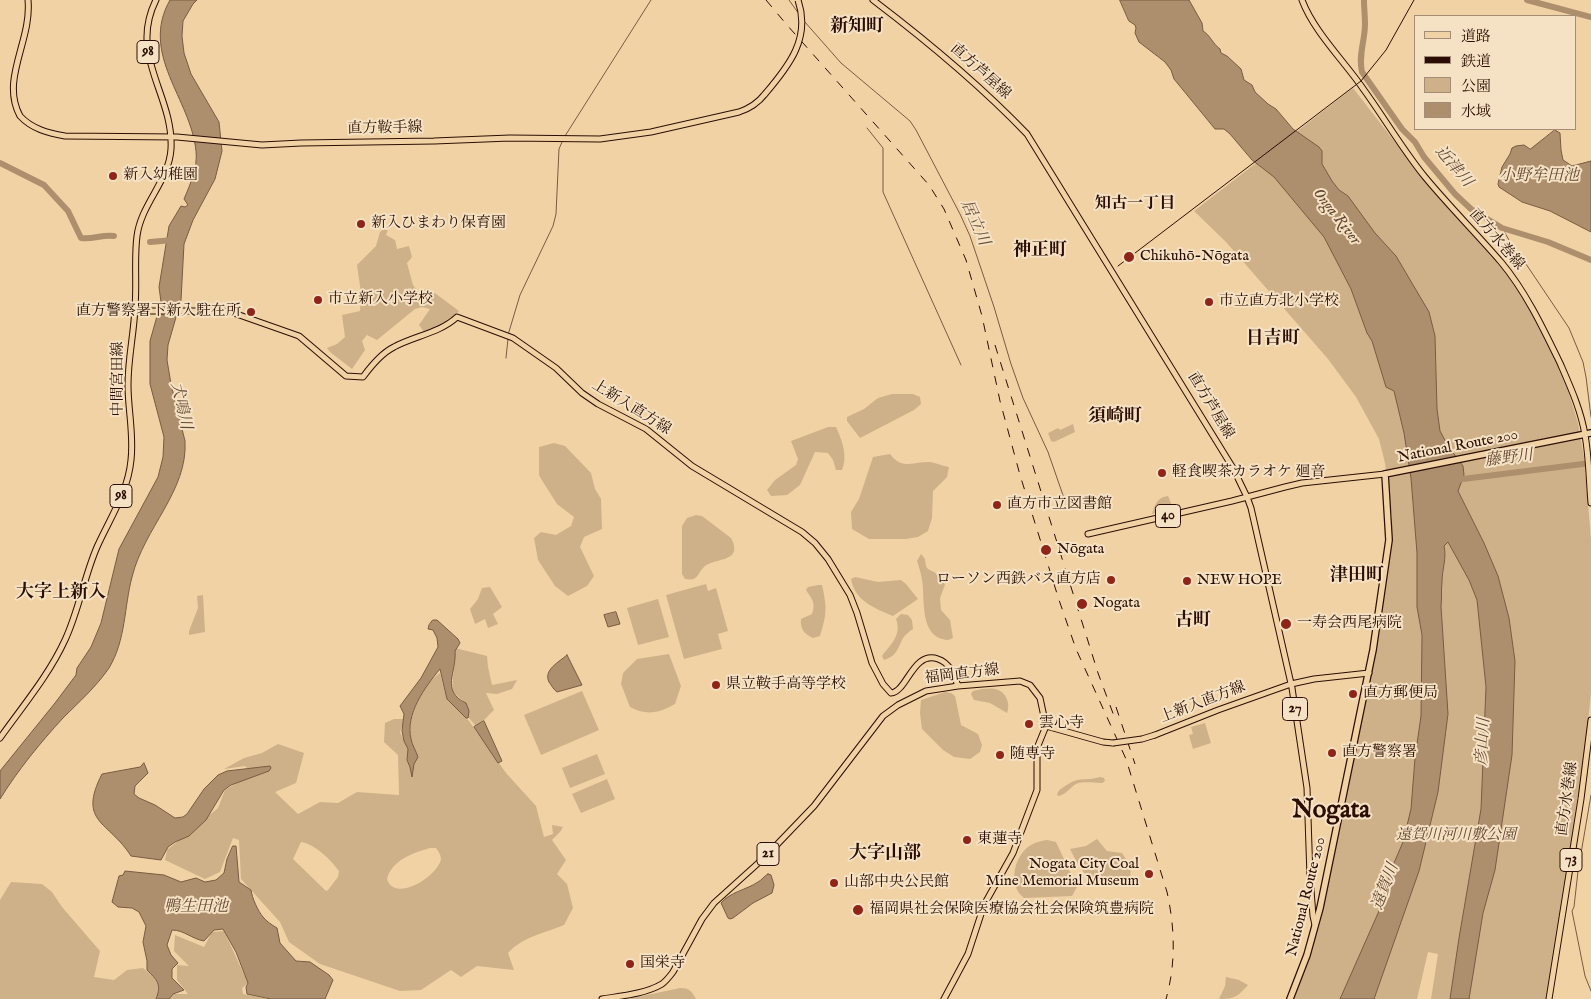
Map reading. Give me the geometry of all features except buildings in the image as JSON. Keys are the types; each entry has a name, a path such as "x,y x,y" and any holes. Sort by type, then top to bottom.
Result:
{"highway":[{"name":"National Route 200","path":"1290,999 1307,955 1315,926 1374,650 1389,540 1387,474 1585,435"}],"main road":[{"path":"10,67 27,21 28,0"},
{"name":"中間宮田線","path":"0,738 54,662 66,639 96,549 126,485 132,457 132,431 128,403 129,352 138,311 137,235 142,216 167,167 174,137 148,56 149,22 156,0"},
{"name":"直方鞍手線","path":"8,97 13,109 24,121 49,133 65,136 174,137 262,145 501,138 600,139 650,132 739,112 749,109 758,103 790,60 802,36 803,17 798,0"},
{"name":"直方芦屋線","path":"873,0 928,43 1027,134 1233,468 1247,497 1291,684 1307,788 1310,877 1315,926"},
{"name":"直方水巻線","path":"1302,0 1309,16 1386,120 1405,151 1435,189 1501,263 1520,289 1545,331 1566,378 1582,421 1591,502"},
{"name":"上新入直方線","path":"138,311 228,311 292,334 307,342 346,376 354,377 363,377 392,347 443,327 457,317 513,338 556,368 582,393 598,404 646,429 692,466 802,532 815,543 828,559 850,595 872,662 883,684 891,694 899,690 913,668 928,658 934,657 942,660 949,666 958,686"},
{"name":"40","path":"1088,534 1302,483 1387,474"},
{"name":"上新入直方線","path":"1046,726 1103,742 1113,743 1142,739 1291,684 1314,679 1369,673"},
{"name":"福岡直方線","path":"602,999 650,989 663,983 673,972 702,919 714,903 765,857 814,806 884,716 898,705 926,691 958,686 1020,681 1030,685 1040,698 1046,726"},
{"name":"直方水巻線","path":"1550,999 1581,799 1591,720"},
{"path":"944,999 965,962 984,905 1013,853 1038,790 1036,748 1046,726"}],"green space":[{"name":"遠賀川河川敷公園","path":"1353,88 1423,178 1518,289 1542,329 1567,387 1578,423 1584,457 1591,539 1591,693 1585,753 1548,999 1431,999 1438,954 1428,952 1417,999 1294,999 1322,914 1368,693 1391,545 1392,517 1385,463 1379,439 1356,397 1328,359 1226,242 1194,211"},
{"path":"390,224 386,235 395,240 397,249 409,246 412,257 407,263 413,285 418,292 428,288 459,311 448,322 424,332 419,325 430,309 422,307 415,309 377,340 367,335 362,341 365,350 352,369 327,348 337,344 345,337 342,315 360,311 361,293 357,265 376,246 380,232"},
{"path":"892,394 913,394 920,397 921,404 914,410 860,438 847,421 847,417 864,409 878,398"},
{"path":"1073,424 1075,432 1054,442 1051,441 1048,433"},
{"path":"828,427 836,427 842,443 844,465 842,470 836,470 833,460 828,453 815,452 800,485 787,495 771,496 767,490 775,480 796,465 798,459 791,441"},
{"path":"554,443 565,446 591,473 595,489 601,499 602,529 584,537 580,547 594,576 587,586 568,596 555,586 538,560 534,538 541,532 556,535 571,526 574,517 557,504 539,475 539,447"},
{"path":"890,454 904,464 930,462 949,467 947,477 933,491 932,518 928,531 918,537 906,539 869,539 852,529 851,512 859,499 873,457"},
{"path":"1168,496 1173,508 1152,514 1159,500"},
{"path":"696,515 702,516 731,538 734,552 731,556 704,567 697,577 685,579 682,574 682,526 687,518"},
{"path":"921,554 925,559 927,568 938,575 945,585 940,598 941,610 950,620 953,638 950,640 939,638 933,634 926,620 921,572 917,561"},
{"path":"855,577 878,582 901,580 918,599 893,616 872,607 861,598 853,587 851,579"},
{"path":"706,584 708,591 716,588 728,631 718,634 722,649 684,659 666,595"},
{"path":"822,585 825,616 820,636 813,638 803,631 801,619 812,614 814,607 813,601 806,590 808,587"},
{"path":"490,587 502,607 493,614 498,624 488,628 485,619 475,624 470,609 478,599 482,588"},
{"path":"203,595 205,632 189,635 198,608 197,596"},
{"path":"658,599 669,637 638,645 627,608"},
{"path":"901,614 908,615 912,620 913,629 906,634 894,654 884,660 882,656 897,635 896,619"},
{"path":"455,648 487,656 492,685 517,680 512,689 497,694 486,693 494,710 477,727 467,716 466,703 452,692"},
{"path":"669,654 681,686 675,704 664,710 653,712 642,712 630,707 621,684 623,673 637,659"},
{"path":"440,673 447,699 469,721 506,773 536,806 544,837 553,834 552,825 563,827 552,840 566,860 557,874 567,884 573,908 564,925 527,939 508,953 514,970 477,966 461,977 451,970 421,990 400,991 320,964 289,942 280,922 241,879 239,840 233,838 220,872 205,879 165,860 167,850 218,808 225,790 253,773 245,766 224,769 244,758 262,753 278,744 304,753 296,783 275,792 298,814 320,802 338,803 357,792 399,795 398,755 384,742 385,723 394,719 405,719 400,732 408,749 413,713 419,698","holes":["301,842 317,849 339,871 338,877 328,890 326,891 293,859","430,848 436,848 441,858 433,872 425,879 407,888 399,889 392,886 387,879 393,867 404,858"]},
{"path":"993,689 1002,692 1008,702 1007,713 990,703 974,700 971,694 973,691"},
{"path":"582,691 599,730 541,755 524,715"},
{"path":"945,692 955,696 961,725 978,734 982,745 980,752 970,759 954,757 943,750 922,729 921,700"},
{"path":"1205,723 1211,743 1193,749 1189,735 1193,734 1191,727"},
{"path":"597,754 605,774 570,788 562,768"},
{"path":"1100,777 1104,778 1105,781 1102,783 1079,783 1064,794 1057,795 1061,789 1070,783"},
{"path":"607,779 615,799 581,813 572,794"},
{"path":"1097,839 1107,851 1122,853 1130,868 1129,879 1108,886 1092,880 1086,875 1070,849 1086,846"},
{"path":"1047,840 1056,842 1077,887 1072,896 1024,898 1016,886 1014,878 1017,863 1020,856 1031,845"},
{"path":"11,882 42,884 52,892 62,907 100,951 94,977 114,980 127,970 143,968 157,981 159,988 156,999 0,999 0,900"},
{"path":"224,931 248,983 242,988 243,994 268,999 169,999 173,994 188,994 177,980 177,965 189,966 174,951 175,935 204,947 212,932"},
{"path":"1226,977 1239,980 1248,985 1229,999 1219,999 1225,986"},
{"path":"680,988 690,990 696,999 628,999"}],"water":[{"path":"170,0 197,0 183,21 184,53 191,74 219,122 222,151 215,179 193,220 184,244 181,300 168,345 167,360 171,384 185,441 184,459 173,493 138,559 129,588 122,635 115,657 93,688 38,747 0,799 0,771 76,675 77,668 91,647 101,623 119,549 158,477 163,457 164,437 150,384 150,341 161,302 159,287 169,226 181,206 185,207 188,205 184,199 196,163 196,151 192,132 163,58 160,39 162,20"},
{"path":"1120,0 1189,0 1202,23 1203,31 1220,49 1221,53 1241,69 1244,80 1252,85 1255,92 1268,104 1276,109 1293,129 1319,147 1322,151 1322,164 1332,181 1339,190 1348,196 1375,233 1396,256 1429,312 1435,336 1437,409 1440,431 1448,446 1463,466 1464,475 1458,491 1498,576 1509,618 1515,661 1512,755 1495,870 1483,913 1469,999 1450,999 1481,809 1486,687 1477,600 1469,580 1448,542 1444,546 1441,606 1448,714 1438,792 1419,871 1374,999 1340,999 1383,902 1391,870 1403,842 1411,809 1421,716 1422,635 1417,607 1417,553 1411,478 1404,433 1394,391 1386,387 1372,341 1367,333 1351,289 1324,237 1274,177 1252,160 1224,129 1215,129 1174,79 1171,70 1165,62 1139,42 1135,33 1135,25 1129,21"},
{"name":"小野牟田池","path":"1555,130 1560,133 1563,160 1572,166 1591,161 1591,232 1550,211 1522,202 1499,187 1502,167 1512,148 1524,145 1530,149"},
{"path":"616,612 620,624 608,627 604,615"},
{"path":"433,620 437,620 460,643 455,651 452,687 458,698 466,703 469,711 468,718 466,718 447,699 440,669 423,692 411,720 411,739 418,757 414,764 412,777 407,760 408,749 402,731 404,714 400,706 421,678 438,647 437,638 433,630 428,629"},
{"path":"567,655 582,685 557,692 549,682 548,674"},
{"path":"484,721 502,761 498,763 474,727"},
{"path":"144,763 148,773 135,786 134,794 175,818 183,817 187,814 204,789 218,775 227,771 270,766 271,768 269,771 231,785 224,790 206,820 189,836 168,847 161,860 131,856 94,812 95,790 102,774 140,767"},
{"name":"鴨生田池","path":"233,846 236,846 239,882 251,890 261,914 277,928 280,943 296,961 310,962 333,980 325,999 271,999 247,994 246,987 248,983 236,952 223,929 214,930 204,941 180,931 172,930 167,945 171,955 178,963 172,969 172,978 184,990 173,994 169,999 156,999 159,990 156,980 147,970 143,942 146,926 139,912 132,908 118,907 112,902 119,876 123,875 125,871 164,875 181,882 196,878 205,882 216,880 224,873 227,859"},
{"path":"768,874 771,875 774,885 772,893 753,903 733,918 728,918 721,903 729,896 753,885"}],"waterway":[{"path":"565,136 651,0"},
{"name":"居立川","path":"789,0 799,14"},
{"name":"近津川","path":"1364,0 1365,30 1361,60 1362,72 1402,129 1415,142 1424,157 1455,194 1471,209 1502,228 1548,242 1591,260"},
{"path":"1527,0 1591,17"},
{"name":"居立川","path":"804,21 841,63 910,121 916,130 970,236 1023,398 1048,452 1065,501"},
{"path":"867,128 883,148 883,192 961,365"},
{"path":"508,335 520,295 553,226 556,214 559,149 562,142"},
{"path":"0,163 44,185 68,211 81,238 114,236"},
{"path":"1502,228 1516,252 1569,328 1583,362 1591,417"},
{"path":"150,242 173,240"},
{"path":"506,358 508,339"},
{"name":"藤野川","path":"1455,480 1591,463"},
{"path":"1591,795 1572,911 1585,976 1591,991"}],"tram line":[{"path":"1118,266 1361,81 1386,50 1414,0"}],"railway":[{"path":"766,0 929,185 944,209 966,260 982,316 1000,401 1020,475 1059,600 1076,649 1126,759 1167,892 1172,919 1173,959 1166,999"},
{"path":"995,345 1098,673 1114,716"},
{"path":"1116,707 1135,764"}],"place":[{"name":"新入幼稚園","path":"113,176"},
{"name":"新入ひまわり保育園","path":"361,224"},
{"name":"Chikuhō-Nōgata","path":"1129,257"},
{"name":"市立新入小学校","path":"318,300"},
{"name":"市立直方北小学校","path":"1209,302"},
{"name":"直方警察署下新入駐在所","path":"251,312"},
{"name":"軽食喫茶カラオケ 廻音","path":"1162,473"},
{"name":"直方市立図書館","path":"997,505"},
{"name":"Nōgata","path":"1046,550"},
{"name":"ローソン西鉄バス直方店","path":"1111,580"},
{"name":"NEW HOPE","path":"1187,581"},
{"name":"Nogata","path":"1082,604"},
{"name":"一寿会西尾病院","path":"1286,624"},
{"name":"県立鞍手高等学校","path":"716,685"},
{"name":"直方郵便局","path":"1353,694"},
{"name":"雲心寺","path":"1029,724"},
{"name":"直方警察署","path":"1332,753"},
{"name":"随専寺","path":"1000,755"},
{"name":"東蓮寺","path":"967,840"},
{"name":"Nogata City Coal Mine Memorial Museum","path":"1149,874"},
{"name":"山部中央公民館","path":"834,883"},
{"name":"福岡県社会保険医療協会社会保険筑豊病院","path":"858,910"},
{"name":"国栄寺","path":"630,964"}],"district":[{"name":"新知町","path":"857,27"},
{"name":"知古一丁目","path":"1135,205"},
{"name":"神正町","path":"1040,251"},
{"name":"日吉町","path":"1273,339"},
{"name":"須崎町","path":"1115,417"},
{"name":"津田町","path":"1357,576"},
{"name":"大字上新入","path":"61,593"},
{"name":"古町","path":"1193,621"},
{"name":"Nogata","path":"1331,812"},
{"name":"大字山部","path":"885,854"}],"water label":[{"name":"Onga River","path":"1336,217"},
{"name":"犬鳴川","path":"180,406"},
{"name":"彦山川","path":"1484,742"},
{"name":"遠賀川","path":"1386,887"}]}
